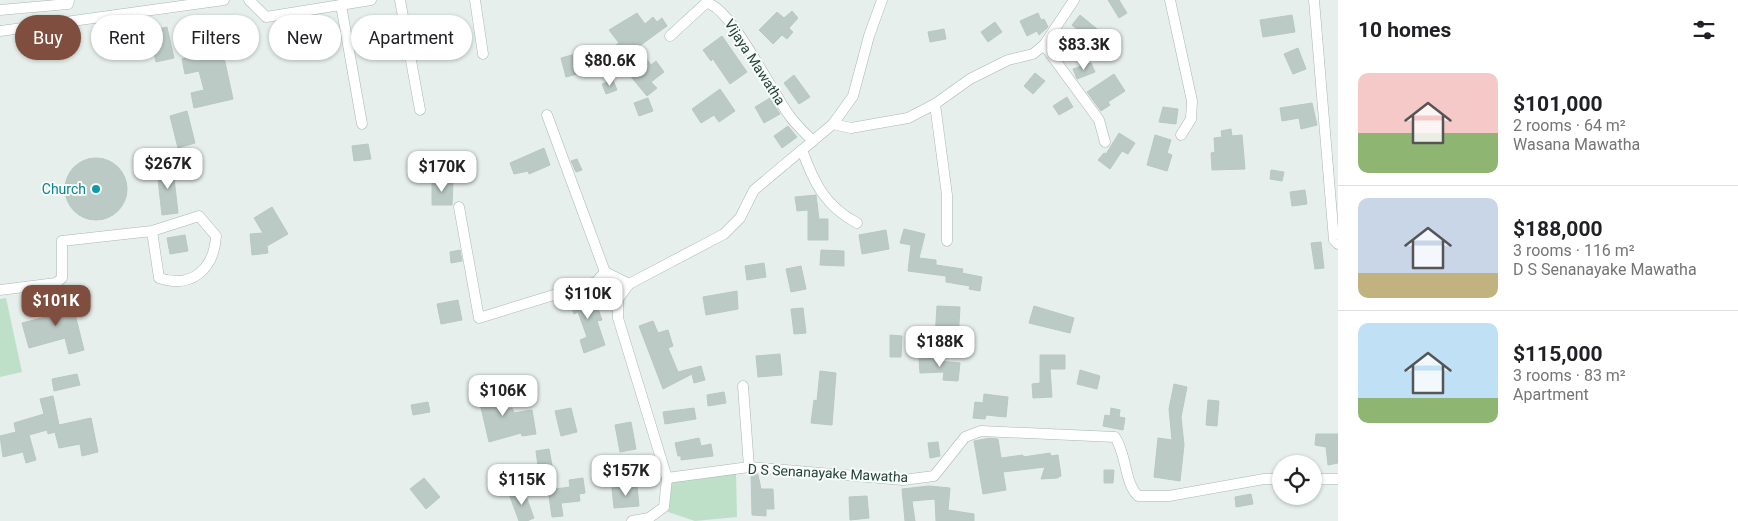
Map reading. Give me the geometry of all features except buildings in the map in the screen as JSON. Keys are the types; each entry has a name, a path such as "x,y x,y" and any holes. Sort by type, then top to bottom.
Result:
{"street":[{"path":"0,10 68,4 69,0"},
{"path":"0,31 224,0"},
{"path":"249,0 266,18 371,0"},
{"path":"400,0 420,110"},
{"path":"475,0 484,54"},
{"path":"632,521 649,518 664,507 668,478 618,318 618,299 629,284 724,234 740,218 754,190 833,124 853,96 869,36 882,0"},
{"path":"833,124 851,128 908,118 935,104 970,79 1008,60 1033,54 1044,45 1074,0"},
{"path":"1170,0 1192,101 1190,119 1181,135"},
{"path":"1314,0 1334,240 1338,244"},
{"name":"Vijaya Mawatha","path":"670,36 706,3 711,3 731,22 790,116 813,141"},
{"path":"341,5 362,124"},
{"path":"1044,45 1099,120 1105,142"},
{"path":"935,104 947,195 947,242"},
{"path":"547,116 605,272 629,284"},
{"path":"802,150 818,188 841,214 857,223"},
{"path":"458,207 479,318 596,282 605,272"},
{"path":"0,290 56,283 62,278 62,241 152,231 199,216 216,236 215,253 194,278 173,283 159,278 152,231"},
{"path":"743,386 749,467"},
{"name":"D S Senanayake Mawatha","path":"668,478 749,467 903,480 934,476 965,438 981,432 1106,435 1115,437 1123,448 1131,489 1138,496 1170,496 1272,479"},
{"path":"1322,479 1338,479"}],"green space":[{"path":"6,298 22,372 0,377 0,299"},
{"path":"736,472 737,517 695,521 668,512 672,480"}],"place":[{"name":"Church","path":"96,189"}]}
